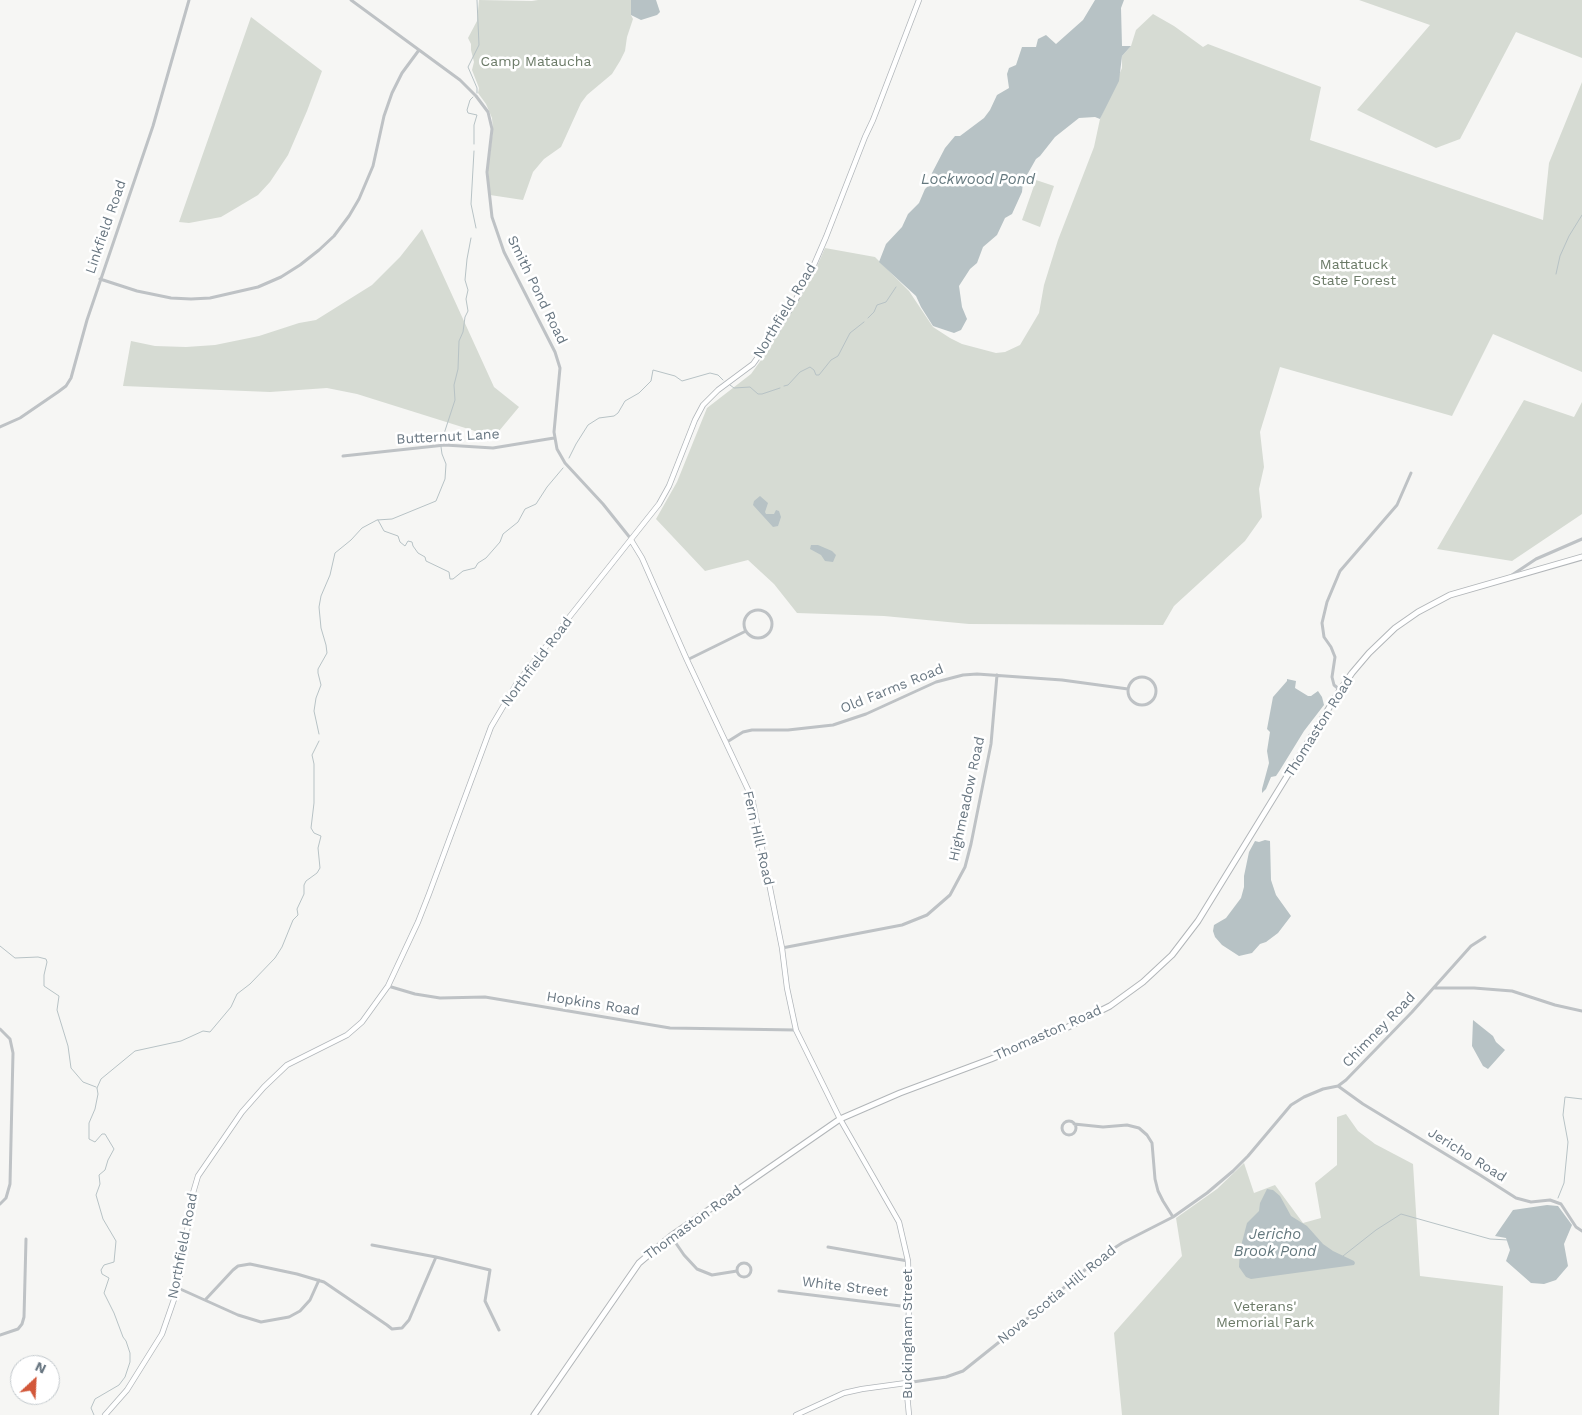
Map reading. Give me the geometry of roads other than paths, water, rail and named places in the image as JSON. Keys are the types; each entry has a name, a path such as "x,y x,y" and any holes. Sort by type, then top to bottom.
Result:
{"main road":[{"name":"Thomaston Road","path":"534,1415 639,1263 671,1236 840,1120 900,1093 991,1059 1068,1027 1110,1006 1143,982 1172,955 1198,921 1340,690 1369,653 1395,628 1418,612 1450,595 1582,557"}],"street":[{"name":"Linkfield Road","path":"0,427 20,418 68,384 74,371 100,279 153,126 189,0"},
{"name":"Smith Pond Road","path":"351,0 469,88 486,108 492,129 487,172 492,217 504,252 555,352 560,368 554,438 565,463 603,504 631,540"},
{"name":"Northfield Road","path":"105,1415 127,1390 162,1334 178,1288 193,1193 198,1176 242,1112 264,1087 287,1066 347,1035 362,1022 388,986 426,901 490,727 517,683 664,497 703,404 718,390 754,364 778,329 808,275 873,120 919,0"},
{"path":"100,279 136,291 165,297 210,298 258,287 300,265 334,236 359,199 373,166 384,116 392,93 402,73 419,50"},
{"name":"Butternut Lane","path":"343,456 440,446 493,448 554,438"},
{"path":"1340,690 1334,685 1332,677 1335,657 1324,637 1322,622 1327,602 1340,571 1397,505 1411,473"},
{"path":"1506,578 1536,559 1582,539"},
{"name":"Fern Hill Road","path":"631,540 642,558 687,660 752,798 782,948 787,988 796,1030 840,1120"},
{"path":"752,612 764,612 770,618 771,629 765,636 755,638 746,631 744,626 745,619 752,612"},
{"path":"687,660 746,631"},
{"name":"Old Farms Road","path":"727,742 743,732 752,730 788,730 832,725 866,714 951,677 970,674 1062,680 1128,689"},
{"name":"Highmeadow Road","path":"782,948 902,925 927,915 950,895 965,867 970,844 991,744 997,675"},
{"path":"1144,677 1153,684 1155,692 1152,700 1140,704 1132,700 1128,689 1132,680 1144,677"},
{"name":"Chimney Road","path":"1338,1086 1360,1067 1472,946 1485,937"},
{"name":"Hopkins Road","path":"388,986 415,994 440,998 485,997 670,1028 796,1030"},
{"name":"Chimney Road","path":"1435,988 1474,988 1512,991 1555,1005 1582,1011"},
{"path":"0,1029 10,1038 13,1053 10,1184 6,1198 0,1204"},
{"name":"Nova Scotia Hill Road","path":"796,1415 844,1393 946,1377 963,1371 1099,1258 1122,1243 1173,1217 1207,1193 1233,1171 1291,1105 1323,1089 1338,1086"},
{"name":"Jericho Road","path":"1338,1086 1363,1104 1480,1174 1516,1198 1531,1202 1550,1200 1561,1204 1576,1226 1582,1231"},
{"name":"Buckingham Street","path":"840,1120 899,1222 908,1261 909,1307 906,1383 909,1415"},
{"path":"1074,1124 1076,1130 1073,1134 1067,1135 1063,1133 1064,1123 1068,1121 1074,1124 1103,1127 1127,1125 1139,1128 1147,1135 1152,1143 1158,1191 1162,1201 1173,1217"},
{"path":"671,1236 684,1255 697,1269 712,1274 737,1272"},
{"path":"0,1335 18,1329 24,1317 26,1239"},
{"path":"372,1245 436,1257 490,1270 485,1301 499,1330"},
{"path":"828,1247 908,1261"},
{"path":"206,1299 233,1270 244,1264 319,1280 330,1285 386,1326 392,1329 402,1328 409,1320 436,1257"},
{"path":"742,1263 748,1264 751,1268 750,1274 745,1277 740,1276 737,1272 738,1266 742,1263"},
{"path":"178,1288 238,1315 261,1322 289,1317 300,1312 310,1300 319,1280"},
{"name":"White Street","path":"779,1291 909,1307"}],"water":[{"path":"631,0 656,0 660,12 657,15 641,20 631,15"},
{"name":"Lockwood Pond","path":"1095,0 1124,0 1121,8 1122,46 1131,46 1122,56 1119,81 1100,119 1095,117 1079,118 1055,137 1036,159 1023,182 1022,192 1012,214 1005,218 997,235 983,247 977,263 970,269 959,286 962,307 967,319 961,330 954,333 933,326 916,296 879,262 886,244 902,227 908,214 919,203 925,189 930,184 932,173 945,148 955,136 960,136 984,118 997,95 1009,88 1007,74 1009,68 1016,65 1022,47 1036,47 1038,39 1046,35 1056,44 1083,20"},
{"path":"760,496 768,503 766,514 774,514 776,510 779,511 781,517 778,526 773,527 753,505 754,501"},
{"path":"811,545 818,545 832,551 836,555 833,562 825,561 821,555 810,549"},
{"path":"1287,679 1296,681 1295,688 1308,696 1318,691 1324,705 1304,731 1276,776 1271,777 1266,789 1262,793 1269,763 1267,751 1270,732 1267,729 1273,697"},
{"path":"1255,841 1270,841 1271,880 1276,895 1291,916 1278,933 1260,944 1252,953 1239,956 1222,945 1215,937 1214,925 1226,918 1241,898 1249,852"},
{"path":"1473,1020 1493,1036 1496,1042 1505,1050 1488,1069 1483,1066 1472,1046"},
{"name":"Jericho Brook Pond","path":"1267,1189 1273,1190 1280,1196 1291,1216 1307,1226 1323,1244 1354,1261 1354,1265 1251,1279 1246,1277 1239,1267 1240,1250 1247,1223 1259,1211 1260,1203"},
{"path":"1547,1205 1558,1206 1572,1225 1564,1244 1568,1266 1556,1280 1544,1284 1531,1283 1506,1261 1510,1250 1506,1238 1495,1236 1513,1210"}],"waterway":[{"path":"477,0 479,45 468,67 477,88 477,93"},
{"path":"473,97 467,110 468,113 477,115 474,125 474,144"},
{"path":"474,151 471,204 476,228"},
{"path":"1556,274 1560,256 1569,236 1582,215"},
{"path":"441,443 455,400 454,385 458,369 459,341 468,311 466,299 468,290 465,280 471,238"},
{"path":"868,318 874,312 877,305 886,302 896,287"},
{"path":"784,386 788,385 800,372 810,367 816,375 819,375 831,360 838,356 850,333 864,322"},
{"path":"569,458 588,425 599,418 614,416 618,413 625,401 639,393 651,381 653,370 675,376 682,381 710,373 718,375 723,380"},
{"path":"730,385 734,388 750,387 758,394 780,388"},
{"path":"319,734 314,711 321,685 318,669 327,653 321,628 319,607 335,553 362,528 377,520 392,519 436,501 445,479 446,464 441,447"},
{"path":"378,520 384,531 398,536 400,542 405,546 408,541 412,542 418,553 425,557 426,561 449,572 450,579 453,579 463,571 475,568 478,563 486,558 500,542 503,534 518,522 525,509 536,504 563,468"},
{"path":"97,1088 101,1079 135,1051 181,1041 203,1031 210,1032 231,1007 237,994 250,984 275,958 282,947 293,920 298,915 297,909 304,894 304,885 320,868 318,848 321,836 314,833 311,828 314,803 314,764 312,755 319,741"},
{"path":"0,946 15,958 38,957 46,959 44,986 59,996 57,1010 68,1046 71,1068 83,1082 96,1087"},
{"path":"94,1415 91,1408 95,1399 119,1385 125,1377 130,1362 130,1353 126,1341 104,1293 109,1278 102,1274 101,1270 104,1265 114,1262 116,1241 103,1219 96,1195 100,1184 99,1175 105,1170 114,1149 105,1134 102,1134 95,1142 89,1139 89,1123 95,1109 98,1094 97,1088"},
{"path":"1558,1198 1564,1183 1568,1142 1563,1115 1565,1097 1582,1099"},
{"path":"1343,1256 1376,1230 1401,1214 1490,1239 1508,1240"}],"park label":[{"name":"Camp Mataucha","path":"536,62"},
{"name":"Mattatuck State Forest","path":"1354,274"},
{"name":"Veterans' Memorial Park","path":"1265,1315"}]}
